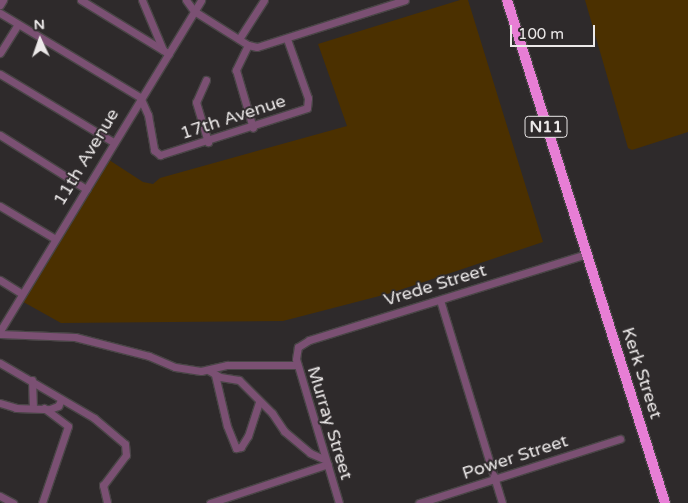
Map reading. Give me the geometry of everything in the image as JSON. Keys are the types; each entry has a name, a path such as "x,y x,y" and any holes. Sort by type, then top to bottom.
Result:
{"highway":[{"name":"N11","path":"507,0 586,254"},
{"name":"Kerk Street","path":"586,254 647,440 665,503"}],"street":[{"path":"0,5 3,0"},
{"path":"81,0 166,52"},
{"path":"142,0 166,52"},
{"path":"186,0 194,11 248,45 262,46 405,0"},
{"name":"11th Avenue","path":"0,332 21,293 86,188 166,52 201,0"},
{"path":"239,39 264,0"},
{"path":"0,13 140,97"},
{"path":"0,53 18,24"},
{"name":"17th Avenue","path":"140,97 148,115 156,154 167,155 253,128 309,105 287,39"},
{"path":"248,45 236,70 253,128"},
{"path":"0,74 113,142"},
{"path":"206,80 196,102 208,142"},
{"path":"0,135 86,188"},
{"path":"0,206 54,238"},
{"name":"Vrede Street","path":"297,351 309,340 586,254"},
{"path":"0,280 21,293"},
{"path":"440,300 502,503"},
{"path":"0,332 75,337 149,356 175,367 208,370 227,364 297,365"},
{"name":"Murray Street","path":"297,351 297,365 339,503"},
{"path":"0,363 32,380 41,390 100,422 126,447 123,460 103,485 107,503"},
{"path":"208,370 215,375 237,379 306,449 327,462"},
{"path":"215,375 227,426 236,448 241,447 248,436 259,402"},
{"path":"32,380 33,406"},
{"path":"0,403 16,408 33,406 56,408 61,400"},
{"path":"42,503 68,426 44,408"},
{"name":"Power Street","path":"420,503 620,439"},
{"path":"210,503 327,462"},
{"path":"0,496 9,502"}],"shaded area":[{"path":"460,0 468,0 543,242 391,293 283,321 61,323 18,299 103,156 143,182 153,184 160,178 347,126 318,44"},
{"path":"585,0 688,0 688,132 632,150 628,148"}]}
